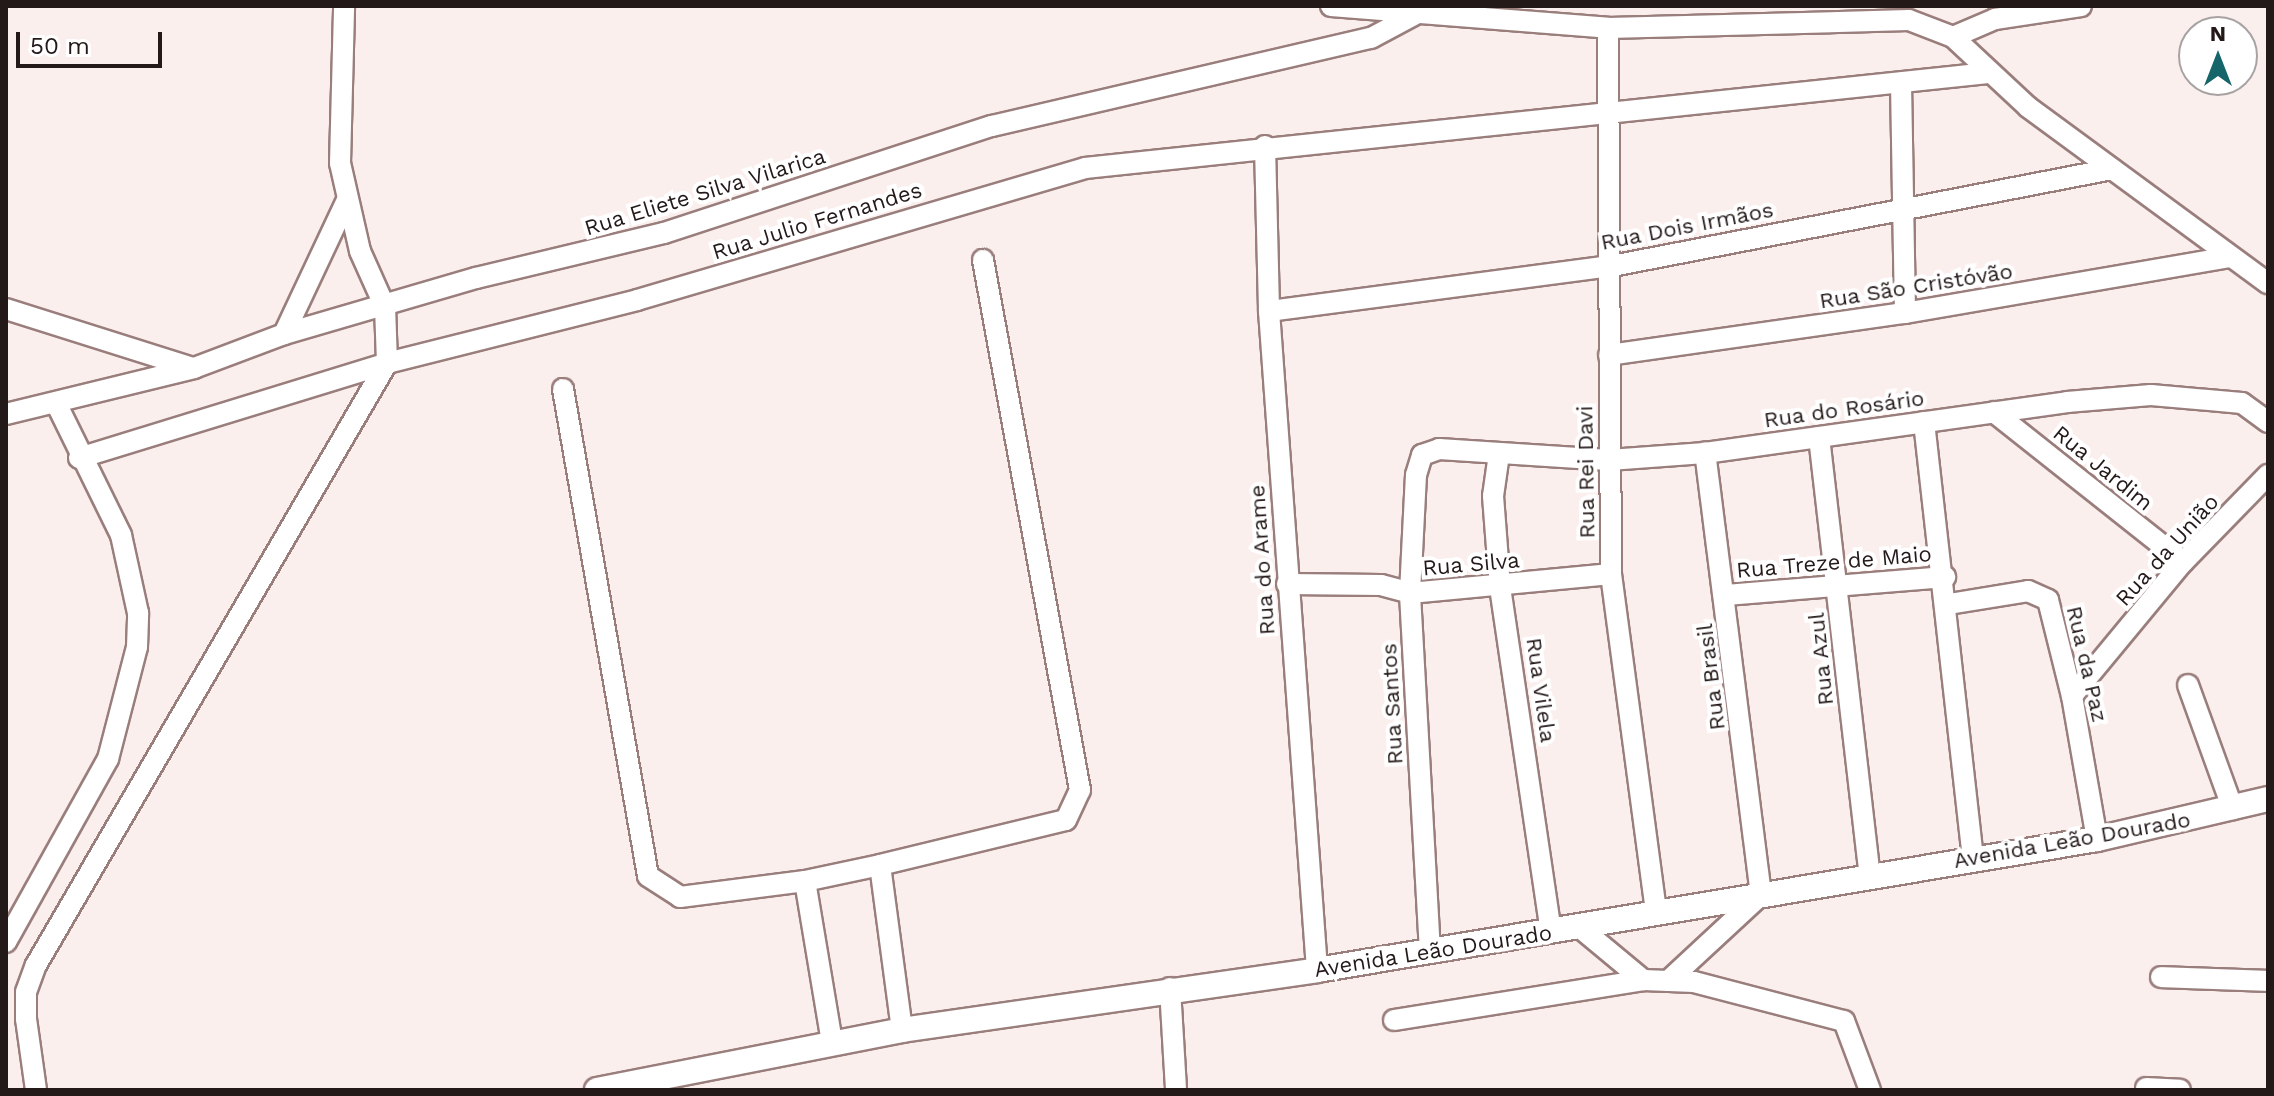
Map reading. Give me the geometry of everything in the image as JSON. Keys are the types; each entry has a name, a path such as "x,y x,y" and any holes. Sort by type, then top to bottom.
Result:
{"main road":[{"name":"Avenida Leão Dourado","path":"597,1090 902,1030 1430,952 1870,875 2097,839 2268,799"}],"street":[{"path":"36,1090 26,1019 26,992 36,965 387,363 385,307 346,202 340,151 344,6"},
{"path":"1331,6 1608,28 1866,18 1909,20 1953,37 1988,73 2229,257 2268,283"},
{"path":"1953,37 1995,19 2081,6"},
{"name":"Rua Eliete Silva Vilarica","path":"6,414 194,368 284,334 476,278 664,233 1006,122 1357,42 1416,14"},
{"name":"Rua Rei Davi","path":"1608,28 1612,266 1609,355 1611,574 1656,913"},
{"name":"Rua Julio Fernandes","path":"79,458 387,363 637,300 1085,168 1265,146 1610,116 1772,92 1988,73"},
{"path":"1901,83 1900,211 1905,313"},
{"name":"Rua do Arame","path":"1265,146 1269,311 1317,970"},
{"name":"Rua Dois Irmãos","path":"1269,311 1612,266 2112,169"},
{"path":"284,334 346,202"},
{"name":"Rua São Cristóvão","path":"1609,355 1905,313 2229,257"},
{"path":"563,389 648,876 680,897 805,881 1066,820 1080,790 983,260"},
{"path":"6,309 194,368"},
{"name":"Rua do Rosário","path":"1422,455 1439,449 1609,460 1705,453 1994,412 2151,395 2206,397 2242,403 2268,422"},
{"path":"6,942 108,759 137,647 138,613 121,535 79,458 56,403"},
{"name":"Rua Jardim","path":"1994,412 2183,562"},
{"path":"1924,422 1949,604 1973,859"},
{"name":"Rua Azul","path":"1819,437 1870,875"},
{"name":"Rua Brasil","path":"1705,453 1726,595 1761,895"},
{"name":"Rua Vilela","path":"1499,454 1493,496 1500,587 1551,932"},
{"name":"Rua Santos","path":"1422,455 1416,475 1410,593 1430,952"},
{"name":"Rua da União","path":"2072,696 2183,562 2266,482"},
{"name":"Rua Silva","path":"1287,584 1381,585 1410,593 1500,587 1611,574"},
{"name":"Rua Treze de Maio","path":"1726,595 1945,577"},
{"name":"Rua da Paz","path":"1949,604 2028,591 2043,595 2052,609 2072,696 2097,839"},
{"path":"2188,685 2233,809"},
{"path":"880,865 902,1030"},
{"path":"805,881 832,1042"},
{"path":"1668,981 1761,895"},
{"path":"1578,926 1643,980"},
{"path":"2161,977 2268,981"},
{"path":"1394,1020 1643,980 1694,982 1844,1021 1870,1090"},
{"path":"1170,988 1176,1090"},
{"path":"2146,1088 2180,1090"}]}
